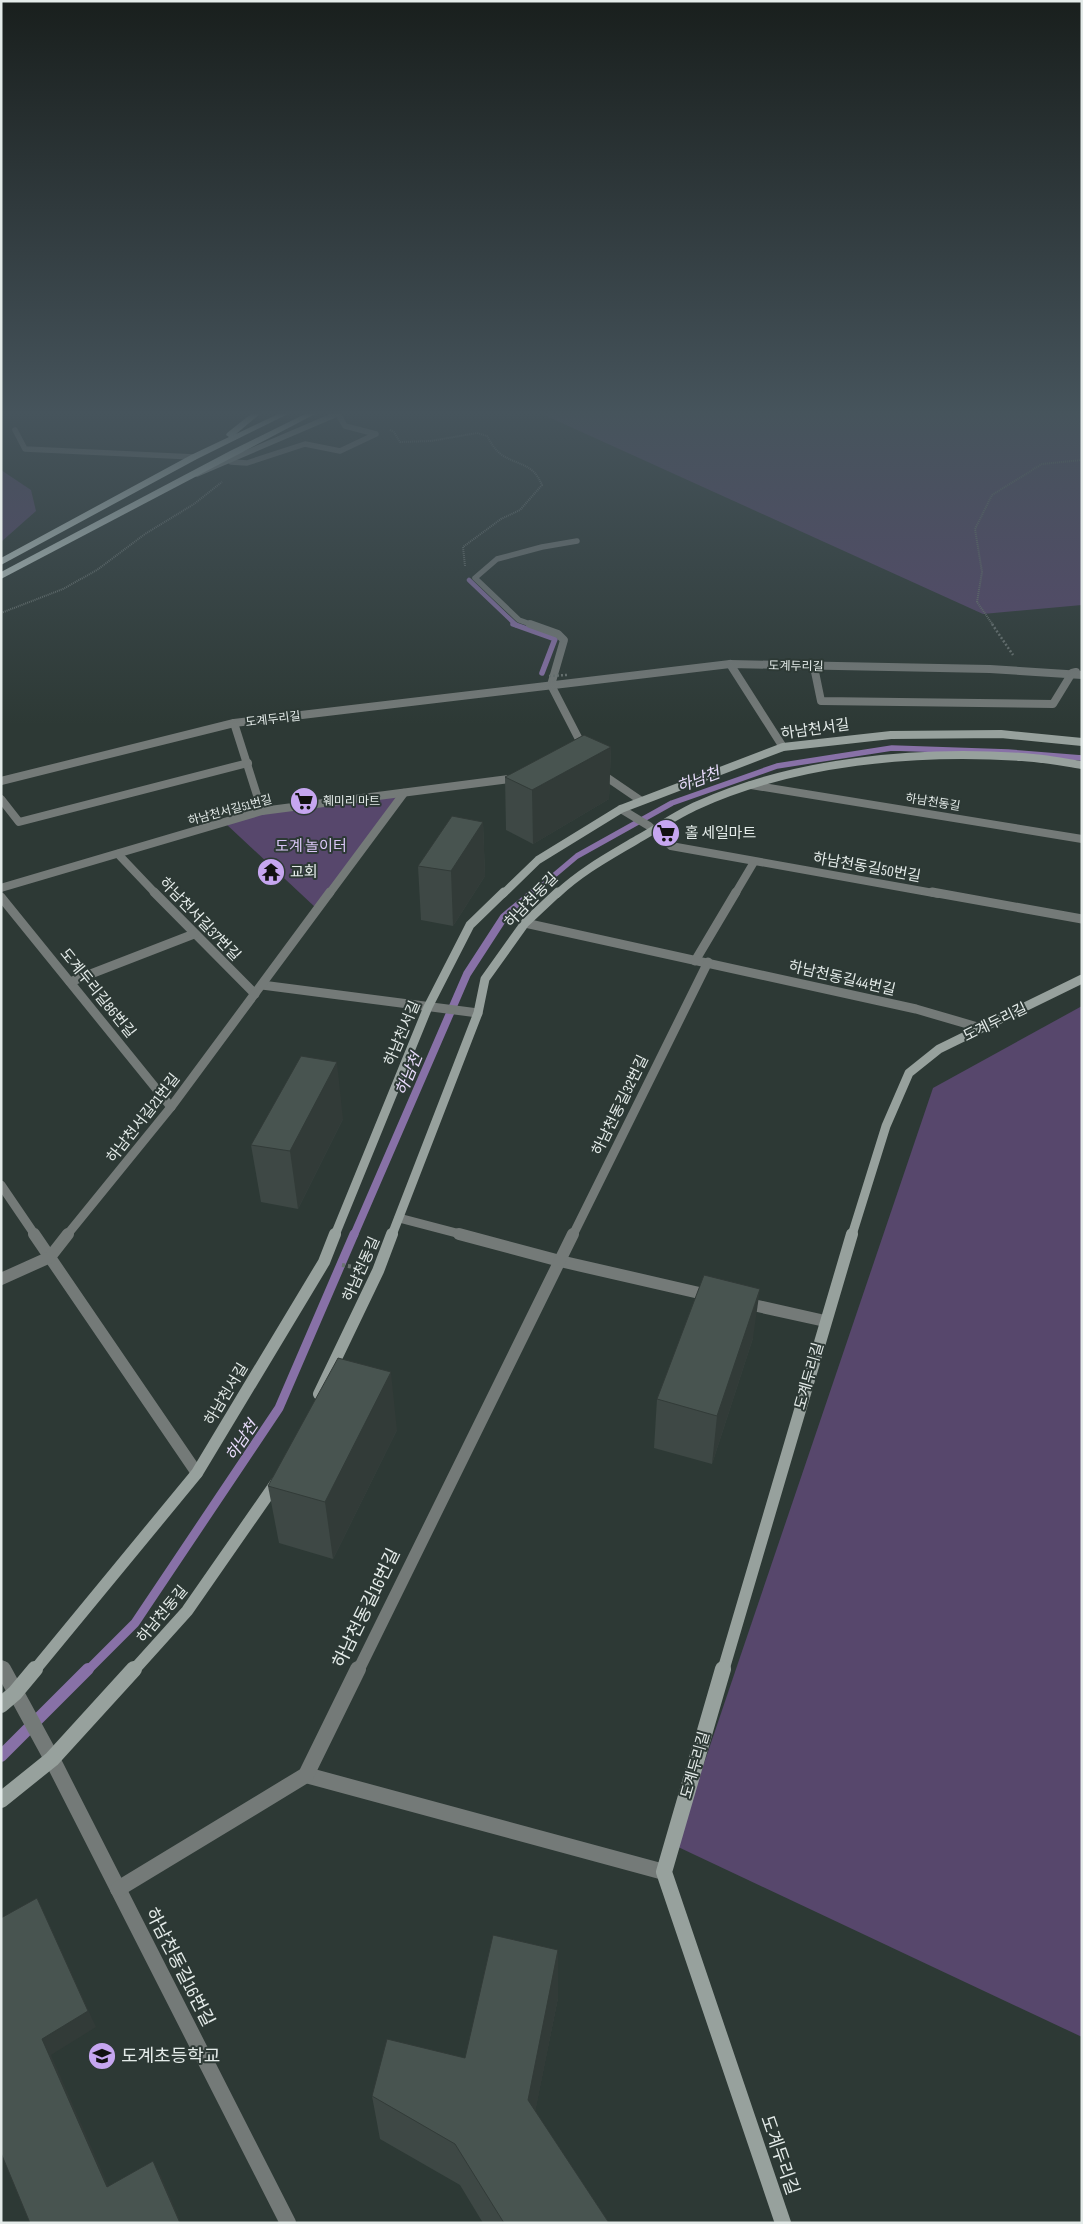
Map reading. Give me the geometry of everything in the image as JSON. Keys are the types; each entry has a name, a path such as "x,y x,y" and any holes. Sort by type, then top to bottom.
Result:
{"highway":[{"path":"1,562 82,518"},
{"path":"1,576 113,518"}],"street":[{"path":"577,541 542,547 497,560 475,578 519,620 558,634 564,640 551,686 589,760"},
{"path":"730,664 783,747"},
{"name":"도계두리길","path":"1,781 234,723 730,664 990,669 1082,675"},
{"path":"814,667 821,702 1053,704 1072,673"},
{"name":"도계두리길","path":"1072,673 1082,670"},
{"path":"234,723 262,811"},
{"name":"하남천서길","path":"1,1704 15,1694 197,1473 324,1262 470,925 538,860 621,809 640,800 783,747 891,735 1001,734 1082,742"},
{"name":"하남천동길","path":"313,1406 378,1272 485,979 525,923 578,874 650,828 697,805 752,785 807,771 859,762 945,755 1023,757 1082,765"},
{"path":"1,799 19,822 248,763"},
{"path":"593,768 640,800"},
{"name":"하남천서길51번길","path":"1,888 262,811 527,777"},
{"name":"하남천동길","path":"752,785 1082,839"},
{"path":"255,994 404,793"},
{"name":"하남천동길50번길","path":"621,809 650,828 671,846 1082,919"},
{"name":"하남천서길37번길","path":"118,854 194,934 255,994"},
{"path":"695,961 754,862"},
{"name":"도계두리길86번길","path":"1,897 171,1107"},
{"name":"하남천동길44번길","path":"525,923 916,1009 981,1028"},
{"path":"70,982 194,934"},
{"name":"하남천동길32번길","path":"560,1261 708,962"},
{"name":"도계두리길","path":"783,2223 664,1872 825,1321 886,1126 909,1073 939,1049 1082,979"},
{"path":"262,985 473,1012"},
{"name":"하남천서길21번길","path":"50,1257 171,1107 255,994"},
{"path":"1,1185 197,1473"},
{"path":"399,1218 560,1261 825,1321"},
{"path":"1,1280 50,1257"},
{"name":"하남천동길16번길","path":"306,1775 560,1261"},
{"name":"하남천동길","path":"1,1800 52,1759 187,1611 274,1487 283,1469"},
{"name":"하남천동길16번길","path":"1,1666 52,1759 288,2223"},
{"path":"118,1889 306,1775 664,1872"}],"path":[{"path":"1,613 63,589 97,570 145,534 171,518"},
{"path":"475,578 463,563 463,547 504,518"},
{"path":"981,518 975,529 982,572 977,602 1014,657"},
{"path":"550,676 567,675"},
{"path":"335,1263 363,1269"}],"green space":[{"path":"1,518 28,518 1,542"},
{"path":"771,518 1082,518 1082,605 983,614"},
{"name":"도계 놀이터","path":"401,795 316,908 225,823 263,811"},
{"path":"1082,1006 1082,2037 676,1846 933,1088"}],"building":[{"path":"584,735 611,747 532,790 505,777"},
{"path":"452,816 483,822 451,871 418,866"},
{"path":"301,1056 337,1062 290,1151 251,1145"},
{"path":"704,1275 760,1289 717,1416 657,1399"},
{"path":"338,1358 391,1372 325,1502 268,1486"},
{"path":"37,1898 88,2011 42,2039 107,2187 153,2161 180,2223 30,2223 1,2153 1,1918"},
{"path":"493,1935 558,1950 528,2100 609,2223 504,2223 455,2144 372,2096 387,2039 465,2058"}],"waterway":[{"path":"469,580 516,625"},
{"path":"513,624 555,639 542,673"},
{"name":"하남천","path":"532,894 577,856 672,803 777,766 892,748 1008,752 1082,758"},
{"name":"하남천","path":"354,1235 467,974 504,917 534,892"},
{"name":"하남천","path":"87,1671 135,1623 279,1408 354,1234"},
{"name":"하남천","path":"1,1756 88,1669"}],"place":[{"name":"훼미리 마트","path":"304,801"},
{"name":"홀 세일마트","path":"666,833"},
{"name":"교회","path":"271,872"},
{"name":"도계초등학교","path":"102,2056"}]}
